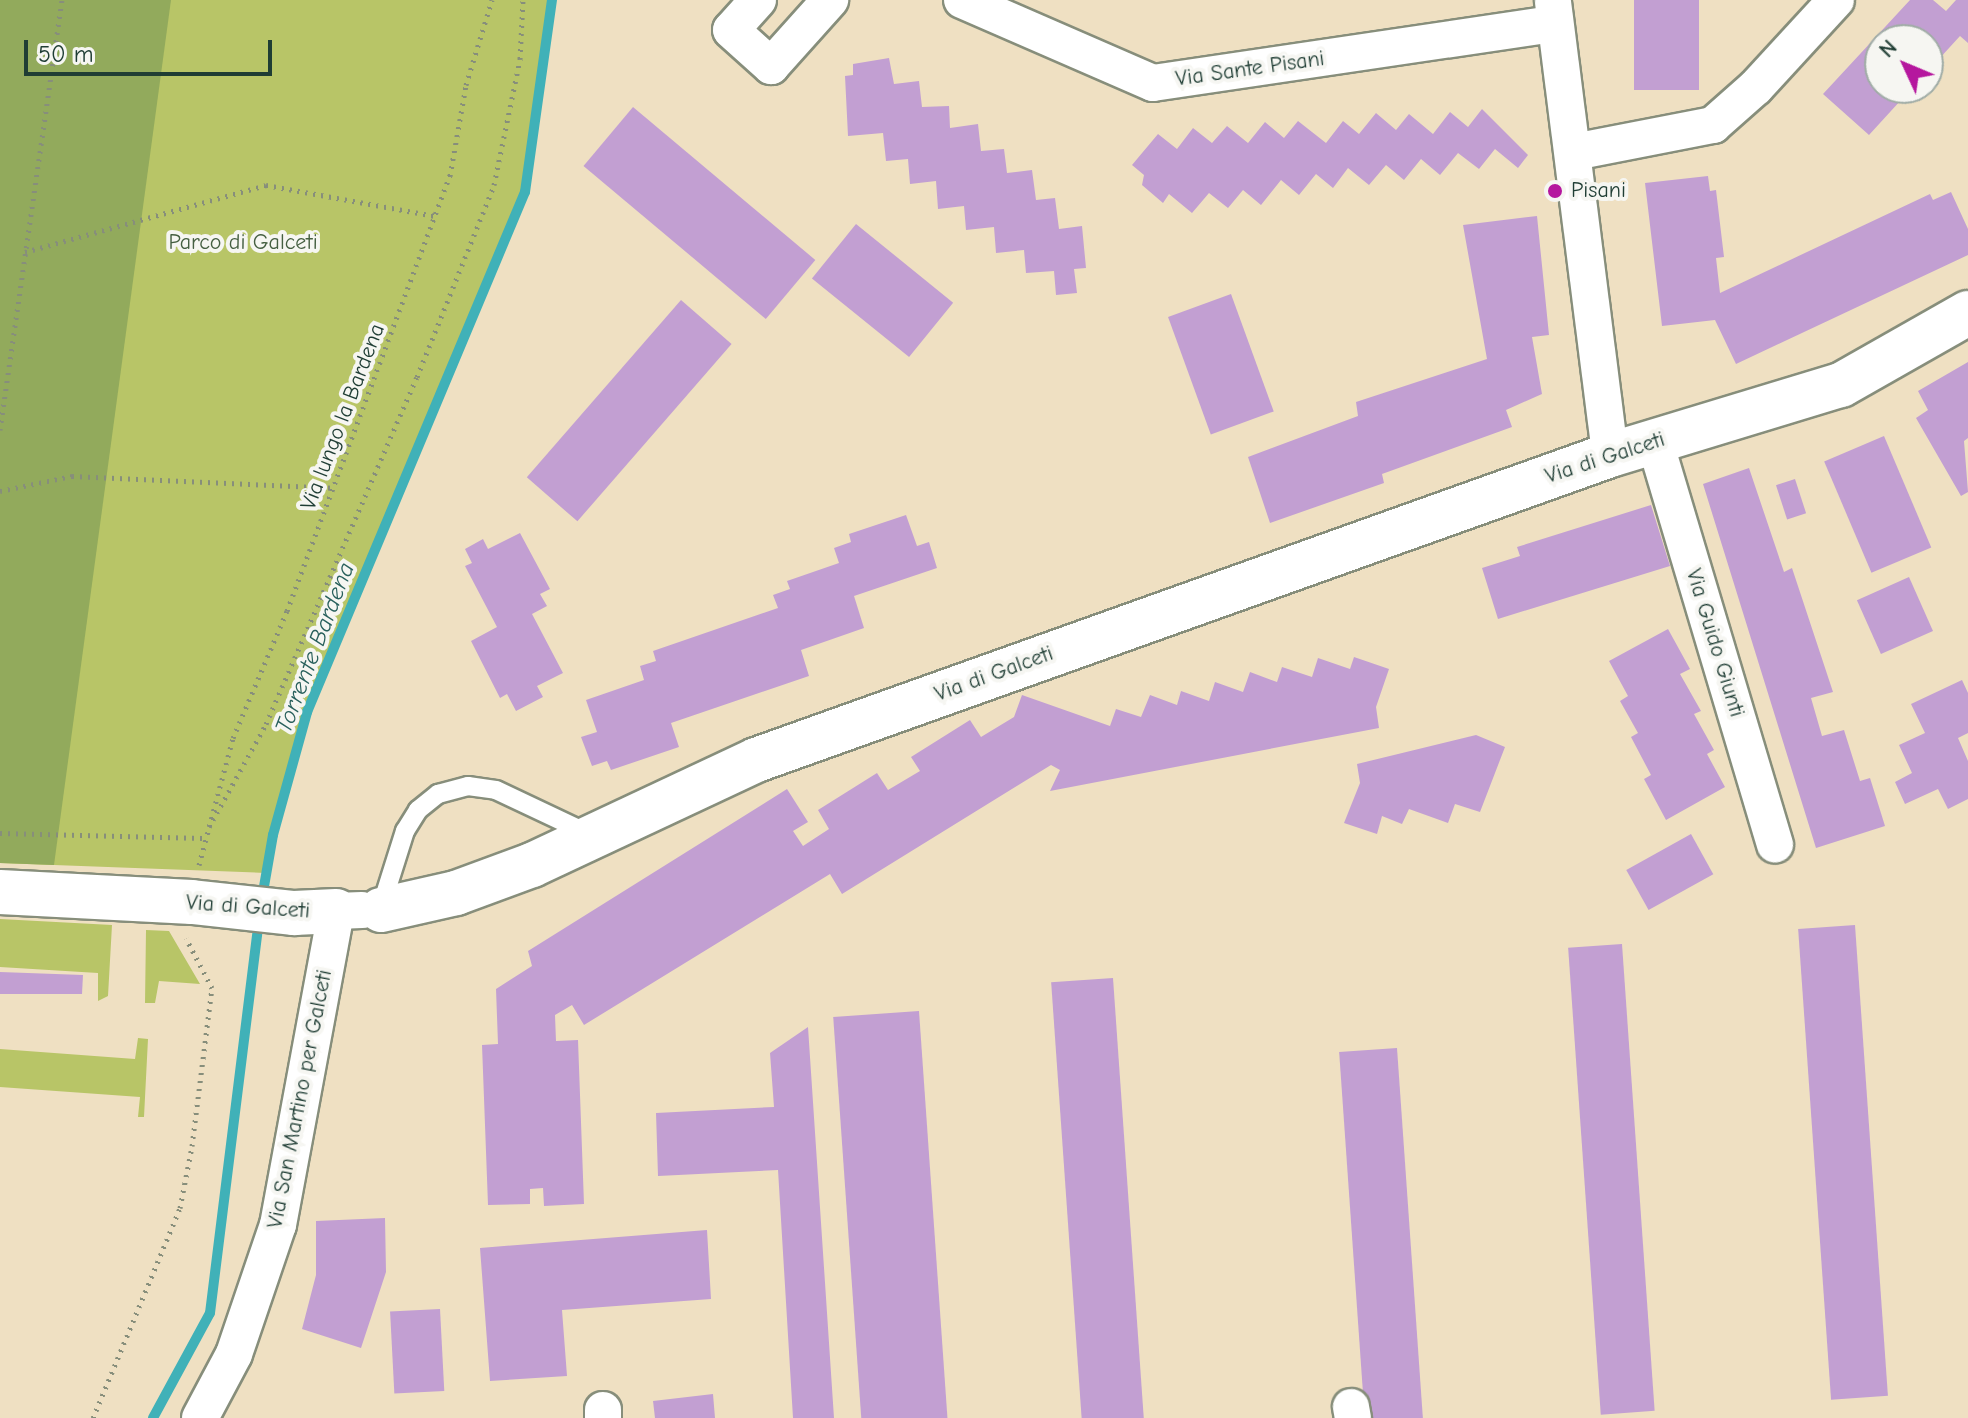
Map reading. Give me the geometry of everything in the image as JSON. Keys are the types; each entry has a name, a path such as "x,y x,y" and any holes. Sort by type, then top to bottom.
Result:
{"street":[{"path":"758,0 731,30 771,66 830,0"},
{"name":"Via Sante Pisani","path":"962,0 1153,83 1552,12 1574,152 1610,455"},
{"path":"1574,152 1713,125 1756,87 1836,0"},
{"name":"Via di Galceti","path":"0,892 315,912 381,910 456,893 532,865 756,760 1610,455 1841,385 1968,313"},
{"name":"Via Guido Giunti","path":"1655,442 1775,845"},
{"name":"Via San Martino per Galceti","path":"200,1418 234,1354 278,1225 315,912"}],"lane":[{"path":"381,910 405,831 418,810 438,794 468,786 496,790 591,835"}],"path":[{"path":"0,430 62,0"},
{"name":"Via lungo la Bardena","path":"203,838 233,738 333,488 450,176 466,85 492,0"},
{"path":"0,833 203,838 266,724 417,377 494,185 520,59 523,0"},
{"path":"25,252 266,185 435,216"},
{"path":"0,491 72,476 333,488"},
{"path":"93,1418 180,1208 192,1146 212,988 186,939 212,904"}],"green space":[{"name":"Parco di Galceti","path":"0,0 552,0 525,192 307,712 266,873 0,863"},
{"path":"0,0 171,0 54,865 0,863"},
{"path":"0,919 112,925 108,996 98,1001 98,973 0,967"},
{"path":"146,930 169,931 200,984 159,981 155,1003 145,1003"},
{"path":"138,1038 148,1039 144,1117 138,1117 140,1097 0,1087 0,1049 135,1059"}],"building":[{"path":"1634,0 1699,0 1699,90 1634,90"},
{"path":"1910,0 1933,0 1946,11 1956,0 1968,0 1968,43 1960,36 1944,54 1944,24 1888,24"},
{"path":"1864,50 1864,104 1897,104 1869,135 1823,94"},
{"path":"889,58 894,84 919,81 922,107 949,106 950,128 978,124 981,151 1004,149 1007,173 1032,170 1036,200 1055,198 1059,229 1082,226 1086,268 1074,269 1077,293 1056,295 1054,271 1026,273 1024,250 996,253 994,227 966,230 964,206 938,209 936,181 910,184 908,159 886,161 883,133 848,136 845,76 853,75 853,64"},
{"path":"633,107 815,260 766,319 584,166"},
{"path":"1482,109 1528,155 1518,168 1495,149 1479,169 1458,153 1440,175 1421,159 1404,180 1386,165 1369,185 1348,168 1333,188 1316,174 1299,195 1281,180 1261,205 1243,190 1228,208 1209,193 1192,213 1169,194 1163,203 1142,185 1144,175 1132,165 1158,134 1177,149 1193,128 1212,143 1227,126 1248,143 1265,122 1284,138 1298,121 1326,143 1343,121 1359,134 1376,113 1396,130 1409,114 1433,134 1450,112 1468,127"},
{"path":"1708,176 1710,191 1716,190 1724,257 1716,258 1720,293 1930,194 1933,200 1951,192 1968,229 1968,255 1736,364 1715,320 1662,326 1645,183"},
{"path":"1537,216 1549,335 1532,337 1542,394 1506,410 1512,427 1382,474 1384,483 1270,523 1248,457 1358,416 1356,402 1487,359 1463,225"},
{"path":"856,224 953,303 909,357 812,278"},
{"path":"1231,294 1274,411 1211,434 1168,317"},
{"path":"681,300 732,344 577,521 527,477"},
{"path":"1968,362 1968,438 1964,441 1968,492 1961,496 1916,418 1928,410 1918,391"},
{"path":"1884,436 1931,547 1871,573 1824,461"},
{"path":"1749,468 1784,572 1792,568 1833,692 1811,698 1822,736 1844,730 1860,781 1870,778 1885,826 1816,848 1703,484"},
{"path":"1795,479 1806,513 1787,519 1776,485"},
{"path":"1651,505 1670,566 1498,619 1482,568 1520,556 1517,547"},
{"path":"906,515 917,546 929,542 937,568 854,596 864,628 801,650 809,676 671,723 679,747 611,770 607,761 592,766 581,737 597,732 586,700 644,680 640,666 656,661 653,651 778,608 773,595 790,589 787,581 839,563 834,548 851,542 849,534"},
{"path":"520,533 550,589 540,594 547,606 532,614 563,673 537,686 543,697 516,711 507,694 500,698 471,641 497,627 465,566 472,563 465,549 483,539 488,549"},
{"path":"1909,577 1933,631 1881,654 1857,600"},
{"path":"1668,629 1690,669 1680,674 1701,711 1694,714 1714,750 1707,754 1725,787 1666,820 1644,779 1651,775 1631,737 1638,733 1620,701 1628,696 1609,661"},
{"path":"1354,657 1389,669 1376,707 1379,728 1050,791 1060,770 1051,765 842,894 830,874 584,1025 572,1005 555,1015 556,1041 578,1040 584,1204 544,1206 543,1188 530,1189 530,1204 488,1205 482,1045 498,1044 496,989 532,966 528,951 787,789 808,822 793,831 803,846 829,829 818,810 877,773 888,790 920,771 911,757 970,720 981,737 1014,717 1022,695 1110,726 1116,709 1141,717 1150,695 1177,705 1181,691 1209,701 1215,682 1243,692 1250,672 1277,682 1282,667 1312,677 1318,658 1350,669"},
{"path":"1962,680 1968,693 1968,733 1958,738 1968,761 1968,799 1948,809 1938,789 1905,804 1895,782 1912,773 1899,745 1925,733 1911,704"},
{"path":"1476,735 1505,747 1480,812 1455,804 1448,823 1409,809 1402,824 1382,816 1377,834 1344,823 1360,783 1357,764"},
{"path":"1691,834 1713,874 1649,910 1626,870"},
{"path":"1855,925 1888,1396 1831,1400 1798,929"},
{"path":"1622,944 1655,1411 1601,1415 1568,948"},
{"path":"0,972 83,975 82,994 0,994"},
{"path":"1113,978 1144,1418 1082,1418 1051,982"},
{"path":"919,1011 947,1418 861,1418 833,1017"},
{"path":"808,1027 834,1418 793,1418 778,1170 658,1176 656,1113 774,1107 770,1053"},
{"path":"1397,1048 1423,1418 1365,1418 1339,1052"},
{"path":"385,1218 386,1272 361,1348 302,1329 316,1275 316,1221"},
{"path":"707,1230 711,1299 562,1310 567,1376 490,1381 480,1248"},
{"path":"440,1309 444,1391 394,1394 390,1312"},
{"path":"713,1394 715,1418 655,1418 653,1401"}],"waterway":[{"name":"Torrente Bardena","path":"262,898 273,835 307,712 525,192 552,0"},
{"name":"Torrente Bardena","path":"153,1418 210,1313 259,917"}],"place":[{"name":"Pisani","path":"1555,191"}]}
